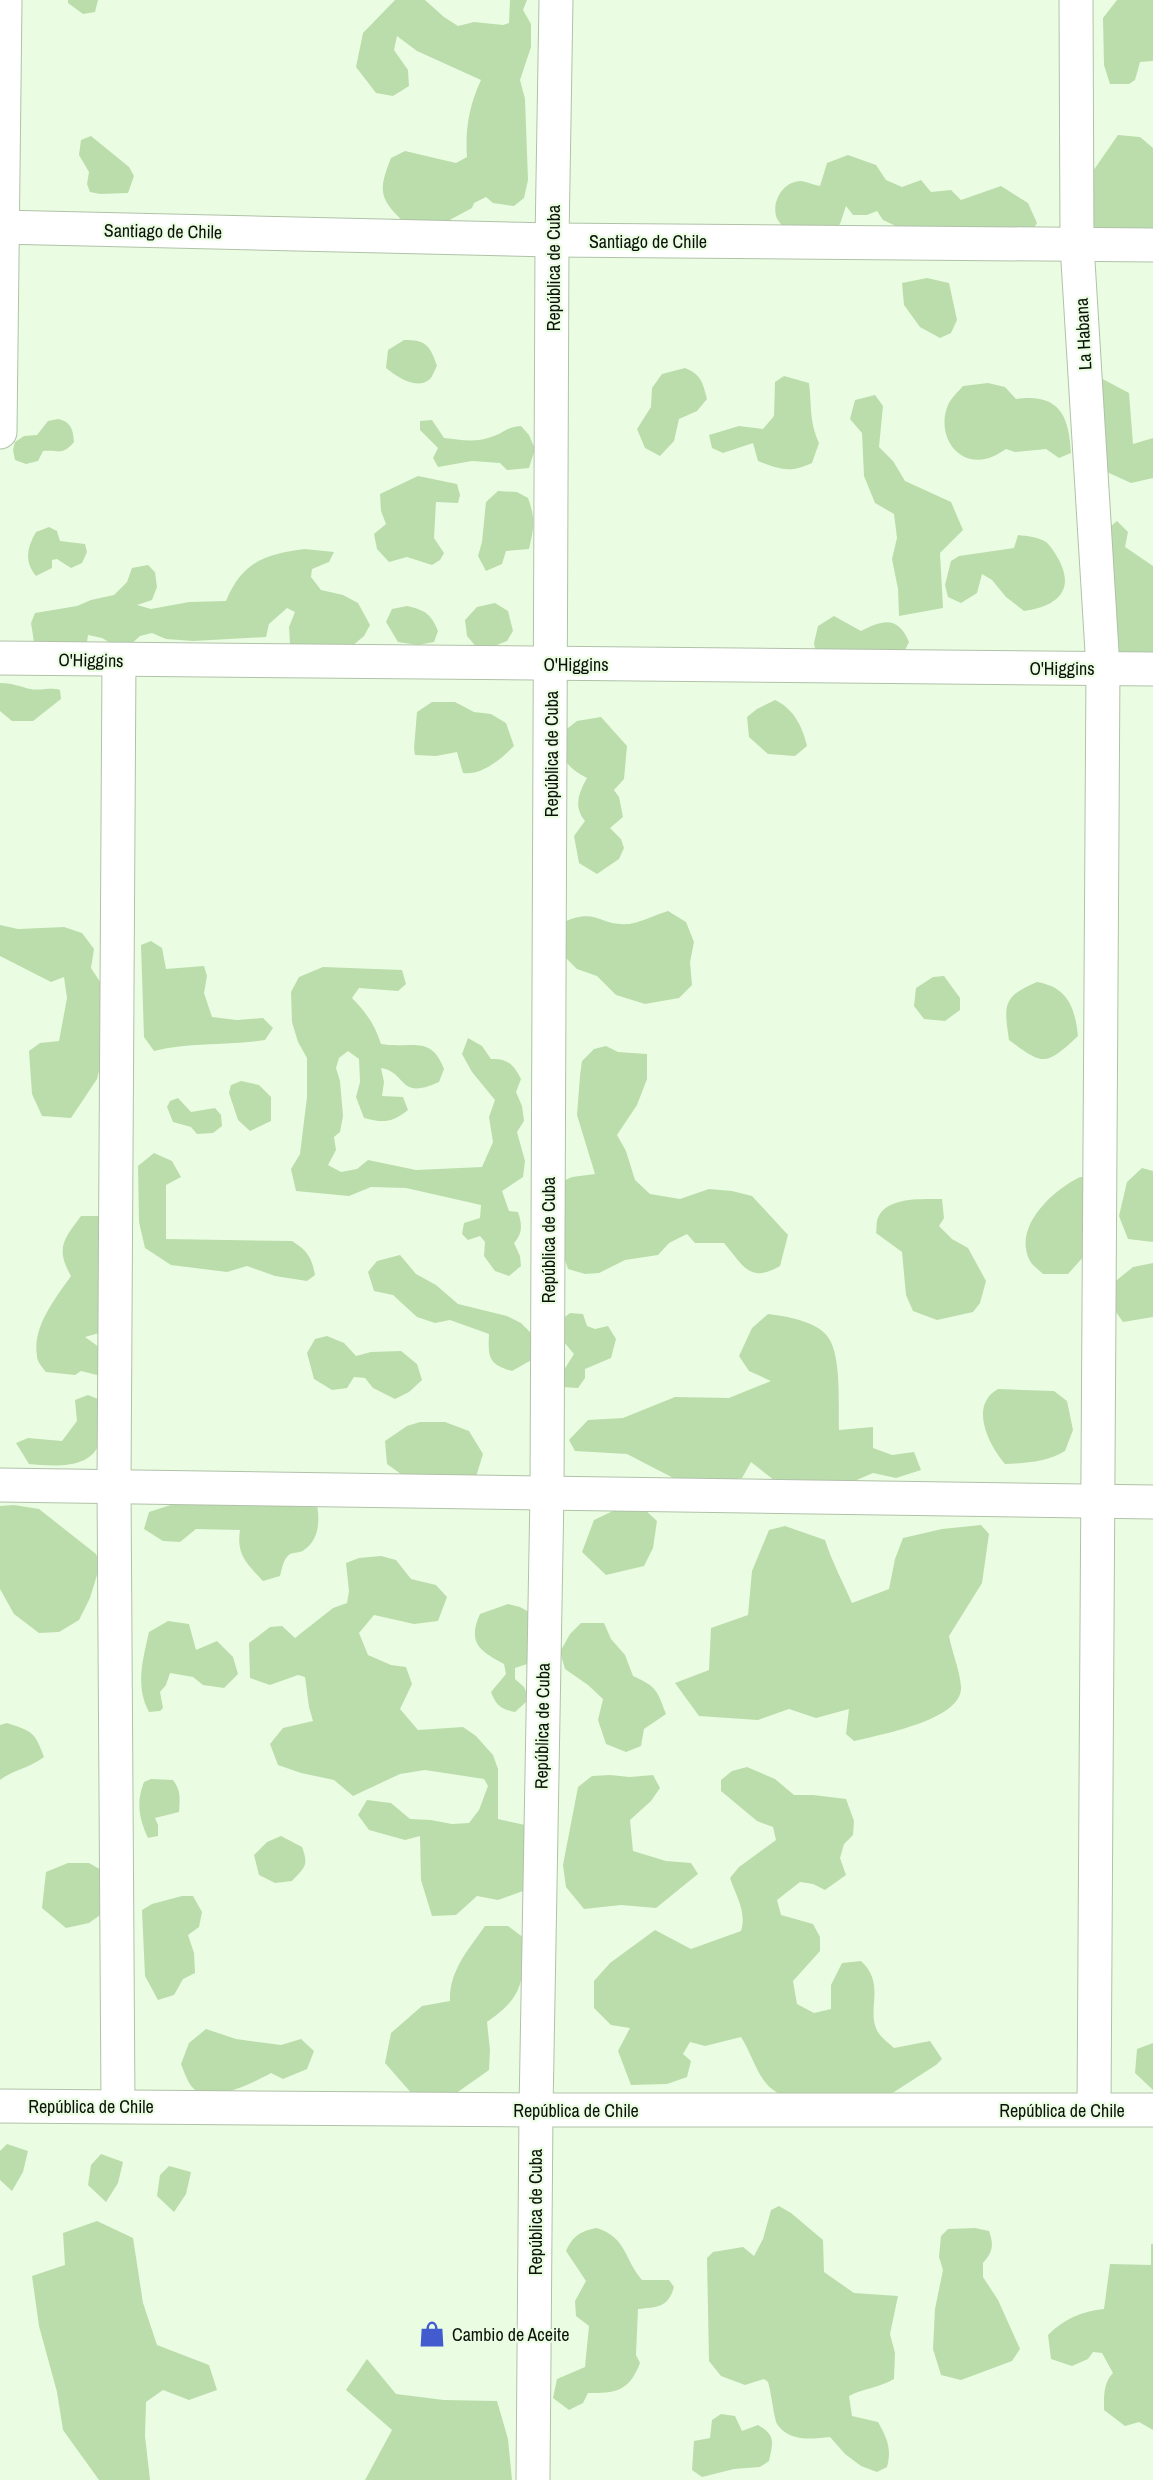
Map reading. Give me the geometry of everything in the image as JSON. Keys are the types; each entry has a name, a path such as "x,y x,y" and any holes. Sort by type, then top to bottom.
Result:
{"street":[{"path":"0,432 5,0"},
{"name":"República de Cuba","path":"533,2480 536,2110 547,1493 552,240 556,0"},
{"name":"La Habana","path":"1076,0 1077,245 1103,668 1094,2109"},
{"name":"Santiago de Chile","path":"1,227 552,240 1153,245"},
{"name":"O'Higgins","path":"0,658 1153,669"},
{"path":"118,2105 114,1486 119,660"},
{"path":"0,1485 1153,1502"},
{"name":"República de Chile","path":"0,2106 118,2105 536,2110 1153,2110"}],"green space":[{"path":"68,0 98,0 95,12 83,14 68,3"},
{"path":"395,0 425,0 458,26 474,22 503,25 509,23 510,0 527,0 523,10 531,24 531,47 520,80 525,99 528,180 524,198 514,206 493,203 486,197 474,203 472,208 446,222 407,225 386,202 383,188 391,158 405,151 456,163 467,157 469,118 473,99 481,80 417,51 397,36 394,50 408,70 409,86 393,96 376,93 356,67 363,33"},
{"path":"1117,0 1153,0 1153,61 1140,62 1135,80 1129,84 1110,84 1104,65 1103,18"},
{"path":"1118,135 1140,137 1153,148 1153,245 1110,233 1088,224 1091,174"},
{"path":"91,136 129,167 134,176 128,193 90,192 87,184 89,172 79,155 81,140"},
{"path":"848,155 876,165 886,180 902,187 921,180 931,192 951,190 961,200 1001,186 1028,203 1037,223 1024,244 900,228 883,220 877,211 867,215 853,215 846,206 840,224 824,242 784,228 775,210 781,192 789,184 801,181 820,186 827,163"},
{"path":"927,278 949,283 957,320 951,333 940,338 920,327 904,305 902,283"},
{"path":"404,340 422,343 432,353 437,366 431,378 425,382 407,381 386,368 388,350"},
{"path":"685,368 695,373 701,380 707,399 697,411 679,419 674,441 660,456 645,448 637,429 651,407 652,388 662,374"},
{"path":"784,376 809,383 812,420 819,443 812,463 791,469 773,467 758,461 753,443 723,453 712,448 709,435 739,426 763,429 774,416 775,382"},
{"path":"1097,376 1129,393 1133,444 1153,438 1153,478 1131,483 1098,468"},
{"path":"988,383 1005,387 1016,399 1031,398 1052,403 1059,410 1068,428 1071,453 1059,458 1046,449 1015,452 1006,449 991,457 977,460 958,453 947,437 945,416 948,405 963,386"},
{"path":"875,395 883,406 879,447 893,461 905,481 951,502 963,530 940,553 943,608 899,616 898,589 892,559 897,538 894,514 875,503 864,476 862,433 850,419 855,400"},
{"path":"58,419 69,424 72,430 74,442 70,447 62,451 43,451 38,461 26,464 15,460 13,450 15,442 24,436 37,435 48,421"},
{"path":"432,420 444,438 463,440 488,438 521,426 529,435 535,449 529,468 507,470 500,463 472,461 438,467 433,458 438,448 420,430 420,421"},
{"path":"418,476 457,484 460,495 458,503 436,502 434,538 444,553 440,560 432,565 407,557 389,562 377,549 374,534 386,524 381,511 380,494"},
{"path":"498,491 517,492 528,498 533,529 529,549 506,551 502,564 486,571 478,556 482,542 486,502"},
{"path":"1117,521 1128,532 1125,547 1153,566 1153,667 1138,665 1113,648 1103,533"},
{"path":"49,527 57,531 60,541 85,544 87,552 82,563 71,568 57,559 52,560 52,568 36,576 28,560 29,549 36,532"},
{"path":"1018,535 1043,540 1054,551 1064,573 1065,582 1059,597 1044,606 1024,611 1006,597 992,580 982,574 977,593 961,603 948,597 945,585 951,561 959,556 1014,548"},
{"path":"305,549 334,552 329,562 312,569 311,577 321,590 343,595 358,603 370,625 364,636 345,652 290,644 289,627 295,612 287,608 269,624 266,637 193,641 166,639 152,633 140,636 131,644 117,647 102,638 88,635 87,642 67,648 34,642 31,623 35,613 77,606 114,595 127,582 132,568 148,565 155,572 157,587 152,600 137,605 151,609 189,602 226,601 239,577 256,562 278,554"},
{"path":"495,603 508,611 513,631 507,641 478,649 467,636 465,620 477,607"},
{"path":"407,606 423,611 433,620 438,631 434,642 418,645 398,642 386,622 392,609"},
{"path":"834,616 861,631 876,624 889,622 895,624 905,633 909,642 902,656 816,654 814,643 818,626"},
{"path":"0,683 34,689 60,690 61,699 33,721 12,721 0,711"},
{"path":"775,700 792,713 803,732 807,746 795,756 768,754 749,737 747,717"},
{"path":"432,702 455,702 474,712 491,714 506,723 514,746 491,765 470,773 463,773 457,752 436,756 415,755 417,712"},
{"path":"601,717 627,746 624,779 614,790 619,797 623,817 610,828 621,839 624,848 619,859 597,874 579,863 574,836 585,821 579,810 578,800 587,778 568,764 563,754 563,747 564,731 577,721"},
{"path":"668,911 686,922 694,942 690,962 692,985 679,998 645,1004 616,995 597,976 577,969 563,955 564,922 584,916 628,924"},
{"path":"0,925 18,929 64,927 82,933 94,949 91,968 104,988 105,1047 97,1079 71,1118 42,1116 32,1094 29,1051 40,1043 59,1041 67,998 64,977 51,982 0,956"},
{"path":"151,941 162,948 166,969 204,966 207,976 204,993 212,1017 237,1020 263,1018 273,1028 265,1040 181,1046 154,1051 144,1037 141,945"},
{"path":"323,967 402,970 406,984 398,991 359,988 352,998 370,1019 381,1044 427,1047 439,1058 444,1069 439,1082 416,1088 409,1087 395,1075 381,1068 384,1082 382,1096 403,1097 408,1110 392,1120 377,1121 364,1118 356,1097 360,1082 359,1059 348,1051 339,1058 336,1068 340,1081 343,1116 340,1132 334,1137 336,1150 328,1165 341,1172 357,1169 368,1160 416,1170 482,1167 493,1142 489,1117 495,1100 472,1072 462,1054 468,1038 482,1046 491,1059 506,1061 518,1074 521,1079 516,1092 522,1106 524,1121 517,1132 525,1161 523,1177 502,1191 509,1211 518,1212 520,1232 514,1243 520,1256 521,1266 509,1276 495,1271 484,1256 485,1242 480,1236 468,1240 462,1234 464,1223 480,1218 481,1205 406,1188 371,1187 349,1196 296,1191 291,1169 300,1154 307,1097 307,1058 298,1042 292,1022 291,992 299,977"},
{"path":"944,976 960,998 960,1010 945,1021 924,1019 914,1006 916,988 933,977"},
{"path":"1037,982 1056,989 1068,1000 1075,1016 1078,1036 1059,1053 1045,1059 1030,1055 1009,1040 1006,1018 1006,1010 1011,998 1017,992"},
{"path":"606,1046 618,1052 647,1054 647,1079 637,1105 617,1135 626,1151 635,1180 650,1194 680,1199 709,1189 752,1196 788,1235 780,1266 761,1273 748,1270 724,1243 695,1243 687,1234 669,1243 658,1255 625,1260 599,1273 585,1274 568,1269 561,1248 556,1184 572,1177 595,1174 577,1115 580,1076 582,1061 594,1049"},
{"path":"241,1081 259,1085 271,1097 271,1121 250,1131 238,1120 229,1093 231,1085"},
{"path":"178,1098 191,1112 215,1108 221,1115 222,1126 213,1133 197,1134 191,1127 173,1122 167,1107 170,1101"},
{"path":"154,1153 172,1161 181,1177 166,1185 166,1239 292,1241 308,1255 315,1275 307,1281 275,1276 247,1266 227,1272 171,1265 145,1248 139,1222 138,1166"},
{"path":"1142,1168 1153,1171 1153,1242 1128,1239 1119,1216 1127,1182"},
{"path":"1080,1177 1102,1178 1085,1255 1068,1274 1043,1274 1031,1263 1026,1248 1026,1235 1038,1211 1048,1200"},
{"path":"942,1199 944,1218 939,1226 952,1239 968,1248 986,1281 980,1303 973,1312 937,1320 913,1311 906,1295 902,1252 876,1233 877,1219 887,1207 901,1201"},
{"path":"81,1216 113,1216 99,1333 85,1337 99,1347 101,1376 81,1371 75,1375 46,1372 37,1358 36,1345 41,1324 71,1276 63,1258 64,1244"},
{"path":"400,1255 416,1274 436,1285 458,1304 507,1316 521,1323 535,1337 535,1358 512,1371 498,1366 491,1358 489,1334 450,1320 435,1323 417,1317 393,1295 374,1291 368,1272 377,1261"},
{"path":"1153,1263 1153,1317 1123,1322 1113,1308 1112,1284 1133,1267"},
{"path":"570,1313 583,1314 587,1326 595,1329 608,1326 616,1339 611,1358 585,1369 585,1378 578,1388 562,1387 562,1373 574,1354 559,1336 561,1320"},
{"path":"768,1314 809,1323 828,1337 837,1369 839,1430 873,1427 873,1448 892,1455 914,1452 921,1470 896,1478 873,1473 852,1482 784,1488 751,1462 742,1478 699,1485 683,1483 627,1454 575,1451 569,1440 588,1420 623,1418 675,1397 729,1398 771,1381 749,1371 739,1356 752,1328"},
{"path":"327,1336 344,1343 356,1356 371,1352 401,1351 417,1364 422,1380 409,1392 395,1399 373,1388 365,1378 354,1377 347,1388 332,1390 314,1379 307,1353 315,1339"},
{"path":"998,1389 1054,1391 1067,1401 1073,1430 1065,1451 1044,1460 1005,1464 993,1446 984,1425 984,1405 989,1396"},
{"path":"88,1395 98,1399 102,1428 97,1448 91,1456 72,1464 29,1464 16,1443 28,1438 62,1441 77,1421 75,1400"},
{"path":"420,1422 445,1422 469,1431 483,1454 475,1480 405,1477 387,1464 385,1441 407,1426"},
{"path":"186,1500 317,1505 317,1530 309,1546 303,1551 288,1556 280,1576 263,1581 241,1553 240,1530 196,1529 180,1542 163,1541 144,1529 149,1512"},
{"path":"14,1505 39,1509 96,1554 100,1565 90,1598 79,1620 59,1632 39,1633 14,1614 0,1589 0,1506"},
{"path":"643,1508 657,1521 653,1548 644,1566 606,1575 582,1552 594,1520 617,1509"},
{"path":"981,1525 989,1534 982,1583 949,1636 961,1687 958,1699 948,1709 934,1717 899,1730 854,1741 846,1734 849,1709 816,1718 789,1709 758,1720 699,1716 675,1683 709,1670 711,1628 748,1615 752,1571 769,1530 785,1526 825,1540 852,1603 889,1589 895,1559 903,1538 942,1529"},
{"path":"381,1556 396,1560 411,1579 436,1585 447,1597 438,1621 414,1624 374,1615 359,1633 368,1655 391,1665 406,1667 412,1684 400,1709 418,1730 463,1727 476,1736 493,1755 498,1769 498,1819 525,1825 523,1891 498,1900 477,1896 456,1915 432,1916 421,1880 420,1836 405,1840 369,1830 358,1815 367,1800 391,1803 410,1819 452,1824 469,1823 479,1810 488,1786 484,1779 425,1770 400,1774 353,1796 334,1780 278,1765 270,1744 283,1728 313,1721 305,1677 298,1675 270,1685 250,1678 249,1643 270,1627 282,1626 295,1638 333,1608 347,1603 349,1591 346,1563 359,1558"},
{"path":"508,1604 529,1612 533,1662 515,1668 515,1679 524,1687 528,1696 526,1702 515,1712 502,1708 491,1692 506,1674 504,1664 482,1650 478,1645 475,1632 480,1614"},
{"path":"168,1621 189,1624 196,1650 217,1641 233,1657 238,1674 224,1688 203,1685 193,1677 170,1673 166,1685 160,1692 163,1708 160,1711 149,1712 141,1682 144,1652 149,1632"},
{"path":"581,1623 604,1623 611,1639 625,1655 633,1676 647,1683 658,1694 666,1714 644,1729 641,1746 626,1752 606,1744 598,1720 603,1699 565,1669 560,1652 570,1634"},
{"path":"7,1723 32,1734 44,1757 0,1780 0,1725"},
{"path":"747,1767 775,1779 794,1795 846,1799 854,1821 853,1835 844,1844 840,1858 846,1875 825,1890 813,1884 800,1882 777,1900 781,1915 813,1924 820,1937 820,1951 793,1981 797,2004 814,2013 831,2009 831,1985 842,1963 861,1961 869,1970 873,1980 875,2026 880,2035 894,2048 930,2041 942,2059 894,2092 876,2098 864,2094 810,2098 784,2096 767,2085 741,2037 705,2046 690,2042 683,2054 691,2061 687,2077 667,2084 631,2085 618,2051 630,2028 611,2025 594,2008 594,1981 610,1963 655,1930 691,1949 741,1931 742,1911 730,1878 739,1867 776,1840 773,1827 757,1821 721,1791 721,1780 732,1771"},
{"path":"653,1775 660,1788 651,1801 630,1820 633,1851 666,1861 691,1863 698,1874 656,1908 621,1905 584,1909 566,1887 563,1865 578,1787 592,1776 630,1777"},
{"path":"151,1779 173,1780 179,1791 180,1803 179,1812 155,1818 158,1825 158,1836 148,1838 142,1824 139,1803 144,1782"},
{"path":"281,1836 302,1847 305,1866 292,1881 275,1883 259,1875 254,1855 267,1842"},
{"path":"68,1863 89,1863 103,1871 103,1913 89,1923 66,1928 42,1908 46,1872"},
{"path":"182,1896 193,1896 202,1912 199,1927 188,1935 194,1953 195,1973 183,1979 174,1995 158,2000 145,1976 142,1910 152,1904"},
{"path":"485,1926 508,1926 524,1938 522,1976 519,1986 509,2004 487,2022 490,2050 489,2070 455,2094 413,2095 385,2063 391,2033 422,2006 450,2001 456,1970"},
{"path":"206,2029 236,2039 281,2045 301,2039 314,2051 307,2069 283,2079 271,2073 232,2090 211,2095 201,2093 190,2084 181,2064 189,2043"},
{"path":"1153,2043 1153,2090 1135,2073 1137,2049"},
{"path":"7,2144 28,2151 23,2172 12,2191 0,2180 0,2151"},
{"path":"101,2154 123,2162 118,2183 106,2202 88,2185 91,2165"},
{"path":"169,2166 191,2172 186,2194 174,2212 157,2196 160,2175"},
{"path":"779,2206 823,2240 824,2272 854,2293 898,2296 890,2334 895,2353 894,2379 849,2396 852,2416 878,2422 886,2439 889,2449 887,2467 877,2472 861,2466 845,2454 830,2437 801,2438 788,2434 777,2424 768,2382 764,2379 745,2385 721,2376 709,2361 707,2258 713,2252 743,2247 754,2256 763,2239 771,2210"},
{"path":"97,2221 133,2238 143,2303 157,2345 209,2365 217,2390 189,2400 163,2390 146,2402 145,2436 150,2480 99,2480 63,2430 57,2392 39,2326 32,2276 65,2265 63,2233"},
{"path":"597,2228 607,2232 620,2243 642,2280 669,2280 674,2287 665,2303 656,2307 638,2309 636,2355 640,2363 631,2380 620,2389 588,2393 583,2403 569,2410 553,2398 557,2379 585,2367 589,2326 576,2316 575,2301 586,2281 566,2251 578,2235"},
{"path":"975,2228 989,2231 992,2248 983,2263 983,2277 998,2300 1020,2349 1012,2361 961,2380 941,2375 933,2349 935,2309 943,2270 939,2257 941,2236 948,2229"},
{"path":"1151,2244 1153,2244 1153,2430 1139,2422 1125,2426 1104,2410 1106,2386 1113,2373 1102,2353 1093,2352 1088,2359 1072,2366 1051,2359 1048,2335 1060,2324 1074,2317 1104,2309 1110,2264 1151,2265"},
{"path":"367,2359 396,2394 444,2400 497,2401 508,2439 512,2480 365,2480 392,2430 346,2390"},
{"path":"721,2414 735,2416 742,2431 758,2425 768,2432 772,2440 769,2461 760,2467 734,2469 702,2477 692,2470 694,2441 710,2438 712,2420"}],"place":[{"name":"Cambio de Aceite","path":"432,2334"}]}
